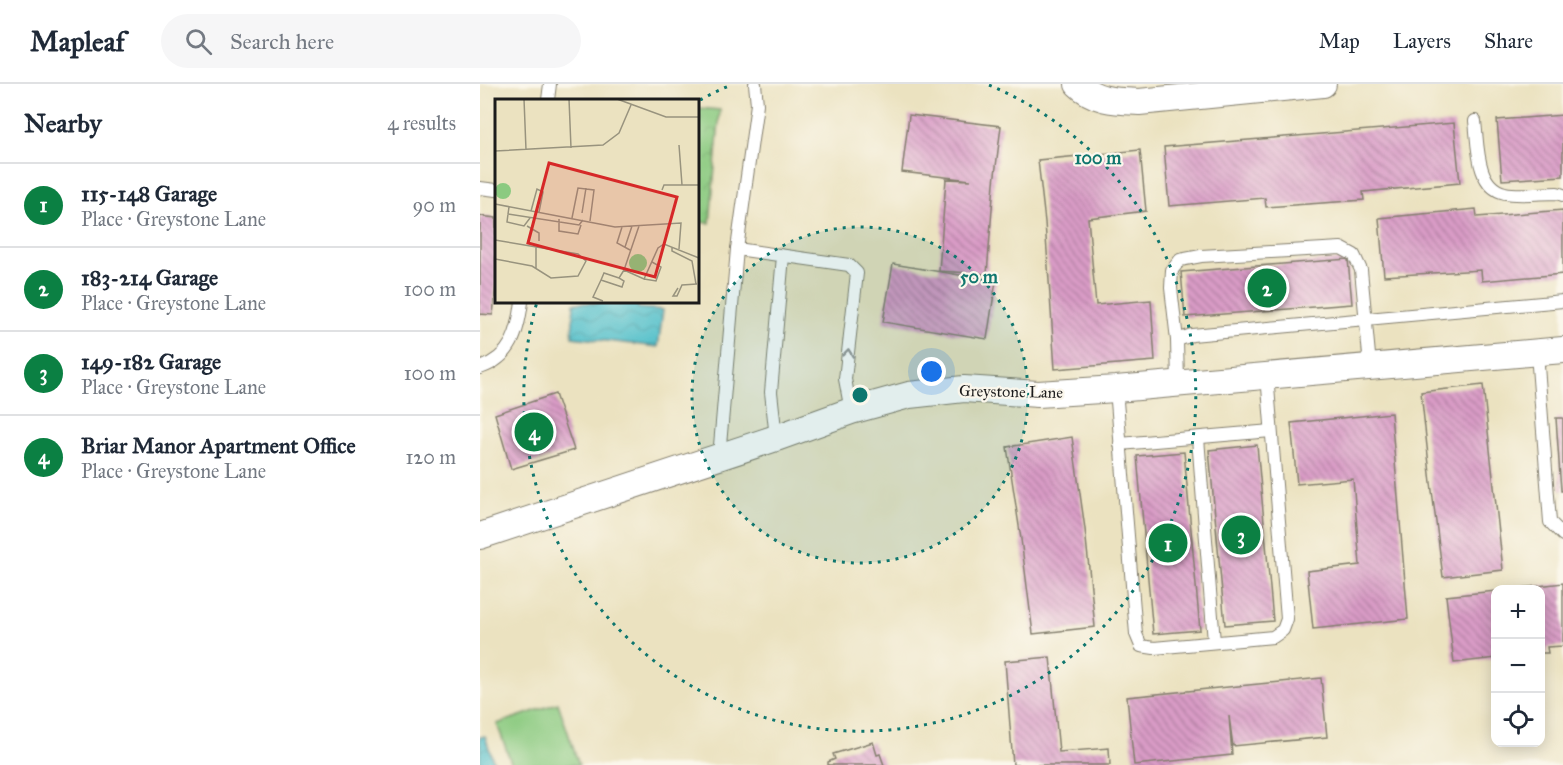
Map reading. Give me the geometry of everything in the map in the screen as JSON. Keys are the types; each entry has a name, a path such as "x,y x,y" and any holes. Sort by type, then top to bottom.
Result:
{"street":[{"path":"1078,84 1090,93 1111,101 1139,102 1323,84"},
{"name":"Greystone Lane","path":"480,536 851,411 909,395 964,389 1038,394 1116,389 1563,350"}],"lane":[{"path":"548,99 550,84"},
{"path":"719,457 737,249 756,104 755,84"},
{"path":"1475,121 1479,162 1486,180 1493,189 1506,194 1557,193 1563,195"},
{"path":"480,188 495,190"},
{"path":"1178,384 1177,340 1171,288 1172,270 1180,261 1201,256 1341,248 1354,255 1361,270 1370,366"},
{"path":"737,249 849,265 857,273 845,379 851,411"},
{"path":"776,438 771,392 783,256"},
{"path":"1177,340 1192,335 1563,302"},
{"path":"480,368 492,363 511,345 516,334 522,303"},
{"path":"1537,353 1550,522 1563,535"},
{"path":"1116,389 1136,634 1141,646 1154,648 1274,636 1283,630 1287,618 1266,375"},
{"path":"1120,444 1271,431"},
{"path":"1198,438 1215,642"}],"green space":[{"path":"699,108 720,110 710,223 699,222"},
{"path":"558,703 579,765 512,765 497,724"}],"water":[{"path":"574,303 637,303 638,308 663,310 658,347 572,337"},
{"path":"485,736 494,763 480,765 480,737"}],"building":[{"path":"909,115 1001,126 987,274 939,271 946,179 971,180 902,172"},
{"path":"1563,115 1563,176 1502,180 1497,120"},
{"path":"1454,123 1460,183 1363,192 1364,200 1266,207 1265,198 1169,206 1164,147"},
{"path":"1140,150 1146,211 1088,218 1096,305 1151,300 1155,361 1055,369 1045,222 1038,160"},
{"path":"1476,209 1477,217 1563,210 1563,274 1482,281 1481,270 1384,276 1379,218"},
{"path":"480,216 495,218 495,295 493,315 480,314"},
{"path":"1348,259 1352,304 1185,317 1181,272"},
{"path":"893,264 996,281 987,339 883,322"},
{"path":"1483,385 1503,570 1443,577 1421,392"},
{"path":"555,394 574,450 511,469 495,414"},
{"path":"1391,413 1408,619 1313,629 1307,571 1360,565 1353,479 1297,484 1291,423"},
{"path":"1556,418 1563,418 1563,491 1561,491"},
{"path":"1072,437 1085,529 1095,627 1033,634 1007,447"},
{"path":"1257,445 1273,621 1225,625 1209,450"},
{"path":"1184,452 1200,630 1153,634 1137,456"},
{"path":"1563,583 1563,646 1547,647 1548,653 1545,653 1545,585"},
{"path":"1491,592 1491,659 1454,663 1446,596"},
{"path":"1050,657 1059,752 1109,748 1110,765 1013,765 1005,661"},
{"path":"1321,678 1327,737 1233,746 1229,716 1232,755 1134,765 1127,697"},
{"path":"873,742 877,755 880,754 884,765 828,765 828,762 835,759 833,754"}],"place":[{"name":"183-214 Garage","path":"1267,288"},
{"name":"Briar Manor Apartment Office","path":"534,432"},
{"name":"149-182 Garage","path":"1241,535"},
{"name":"115-148 Garage","path":"1168,543"}]}
